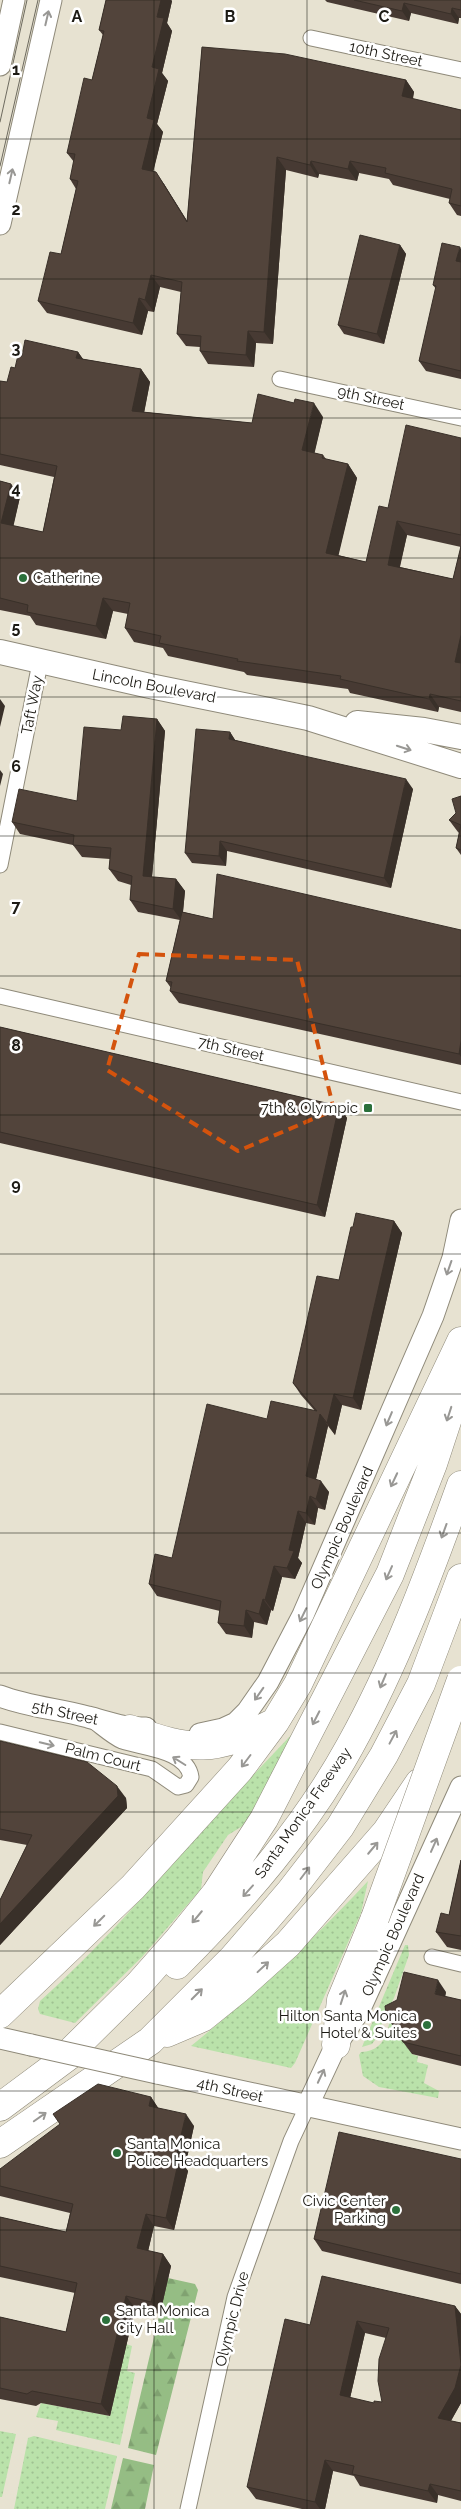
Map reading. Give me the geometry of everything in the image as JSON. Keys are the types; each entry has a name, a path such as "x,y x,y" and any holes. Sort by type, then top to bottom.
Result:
{"highway":[{"path":"0,2014 133,1887 240,1769 275,1722 298,1684 461,1341"},
{"path":"59,2063 138,1984 178,1940 216,1893 264,1819 390,1574 433,1464 452,1406 461,1367"},
{"name":"Santa Monica Freeway","path":"0,2108 160,1982 217,1925 262,1875 300,1823 349,1748 380,1688 435,1556 461,1485"},
{"path":"0,2144 150,2041 233,1958 289,1893 340,1827 384,1755 421,1684 461,1578"},
{"path":"336,2045 341,2000 375,1918 461,1680"},
{"path":"150,2041 202,2018 238,1990 288,1944 386,1832 461,1716"},
{"path":"130,1729 185,1745 208,1746 229,1742 275,1722"}],"main road":[{"path":"0,65 14,0"},
{"path":"0,224 51,0"},
{"name":"Lincoln Boulevard","path":"0,652 308,718 461,766"},
{"name":"Lincoln Boulevard","path":"308,718 424,730 461,737"},
{"name":"Olympic Boulevard","path":"130,1729 149,1728 187,1736 208,1734 223,1729 236,1723 241,1718 268,1682 303,1615 429,1325 453,1258 461,1220"},
{"name":"5th Street","path":"0,1696 35,1706 87,1716 130,1729"},
{"name":"Olympic Boulevard","path":"307,2107 336,2045 359,2011 461,1787"},
{"name":"4th Street","path":"0,2038 307,2107 461,2139"}],"street":[{"name":"10th Street","path":"311,38 461,70"},
{"name":"9th Street","path":"280,380 461,418"},
{"name":"Taft Way","path":"0,865 40,662"},
{"name":"7th Street","path":"0,996 461,1102"},
{"name":"Palm Court","path":"0,1732 152,1769 168,1783 178,1788 186,1785 192,1777 190,1769 184,1762 168,1754 120,1740 87,1716"},
{"path":"432,1957 461,1964"},
{"name":"Olympic Drive","path":"188,2509 235,2297 291,2141 307,2107"}],"highlighted area":[{"path":"139,954 297,960 334,1110 238,1151 107,1070"}],"green space":[{"path":"294,1732 249,1822 228,1835 203,1872 201,1889 142,1957 75,2023 40,2014 38,2009 40,2001 82,1962 120,1922 219,1811"},
{"path":"368,1881 361,1913 295,2063 291,2068 191,2046 282,1967"},
{"path":"405,1945 408,1945 409,1955 394,1998 383,2018 379,2035 372,2044 362,2047"},
{"path":"390,2019 412,2054 418,2056 417,2062 428,2065 424,2083 439,2091 438,2098 379,2087 363,2076 359,2055 361,2052 374,2049 382,2042 385,2038"},
{"path":"168,2278 195,2284 198,2290 156,2455 128,2448"},
{"path":"126,2344 132,2346 127,2371 135,2373 120,2445 56,2430 58,2421 36,2417 41,2403 110,2416"},
{"path":"0,2431 16,2434 2,2497 0,2497"},
{"path":"34,2436 117,2456 105,2509 14,2509 28,2438"},
{"path":"123,2458 154,2465 145,2509 111,2509"}],"building":[{"path":"106,0 161,0 157,17 164,18 152,67 159,69 147,118 154,120 142,169 156,172 187,222 202,47 285,54 406,80 402,96 461,110 461,206 449,203 452,189 385,173 386,168 350,161 348,169 311,161 310,165 277,157 264,332 248,331 246,355 200,351 201,336 177,334 182,282 151,275 145,300 139,298 133,323 38,301 50,252 61,254 78,181 70,179 75,154 67,153 84,78 92,80 104,31 99,30"},
{"path":"354,0 461,0 461,10 452,8 451,14 404,3 402,11"},
{"path":"360,235 400,245 377,334 338,325"},
{"path":"442,243 460,247 456,261 461,262 461,371 419,361 436,286 433,285"},
{"path":"25,340 78,352 76,358 141,369 132,411 252,423 258,394 294,403 295,399 314,403 302,450 323,455 322,458 348,464 326,553 366,562 379,506 388,508 406,425 461,438 461,535 397,521 388,565 453,579 461,546 461,635 455,662 461,663 461,701 430,694 429,699 340,679 341,676 237,661 238,659 159,643 161,636 125,628 130,603 103,598 96,626 27,612 28,605 0,598 0,481 11,484 1,523 43,532 57,466 0,454 0,381 7,382 11,367 15,368 18,355 22,356"},
{"path":"123,716 157,719 143,876 176,879 173,909 130,900 132,876 109,869 111,848 73,845 74,835 12,822 19,789 77,801 84,727 121,730"},
{"path":"196,729 230,732 229,739 406,779 384,878 220,841 219,856 185,853"},
{"path":"461,796 461,825 449,820 456,813 452,799"},
{"path":"461,825 461,850 456,848"},
{"path":"217,874 461,930 461,1041 459,1054 170,991 172,982 166,981 182,912 213,919"},
{"path":"0,1027 339,1106 317,1205 0,1132"},
{"path":"356,1213 394,1221 353,1398 334,1394 327,1423 320,1414 306,1476 321,1481 316,1499 310,1496 306,1513 298,1511 289,1550 294,1551 287,1568 274,1566 265,1600 263,1599 259,1614 246,1610 244,1626 218,1623 221,1601 149,1584 155,1554 172,1558 207,1404 267,1419 271,1401 317,1411 293,1383 317,1276 339,1280"},
{"path":"0,1741 87,1762 117,1786 118,1796 0,1924 0,1900 32,1835 0,1829"},
{"path":"461,1860 461,1936 436,1932 441,1913 449,1915"},
{"name":"Hilton Santa Monica Hotel & Suites","path":"404,1972 438,1980 435,1994 461,2000 461,2056 403,2042 386,2014 385,2006 397,2000"},
{"path":"98,2084 151,2097 149,2106 186,2114 176,2158 179,2159 166,2218 146,2214 137,2248 163,2254 151,2302 126,2296 101,2404 32,2391 27,2394 0,2388 0,2317 66,2332 77,2283 0,2266 0,2217 66,2232 73,2204 0,2186 0,2169 60,2124 53,2114"},
{"name":"Civic Center Parking","path":"339,2132 461,2159 461,2274 314,2239"},
{"path":"322,2276 455,2306 461,2365 455,2388 438,2418 461,2423 461,2491 430,2484 428,2491 352,2474 354,2466 325,2460 315,2502 247,2487 285,2319 310,2325","holes":["357,2321 389,2328 379,2359 378,2381 382,2402 374,2401 374,2403 340,2395"]}],"tram line":[{"path":"0,122 27,0"},
{"path":"0,166 38,0"}],"place":[{"name":"Catherine","path":"23,578"},
{"name":"7th & Olympic","path":"368,1108"},
{"name":"Hilton Santa Monica Hotel & Suites","path":"427,2025"},
{"name":"Santa Monica Police Headquarters","path":"117,2153"},
{"name":"Civic Center Parking","path":"396,2210"},
{"name":"Santa Monica City Hall","path":"106,2320"}]}
